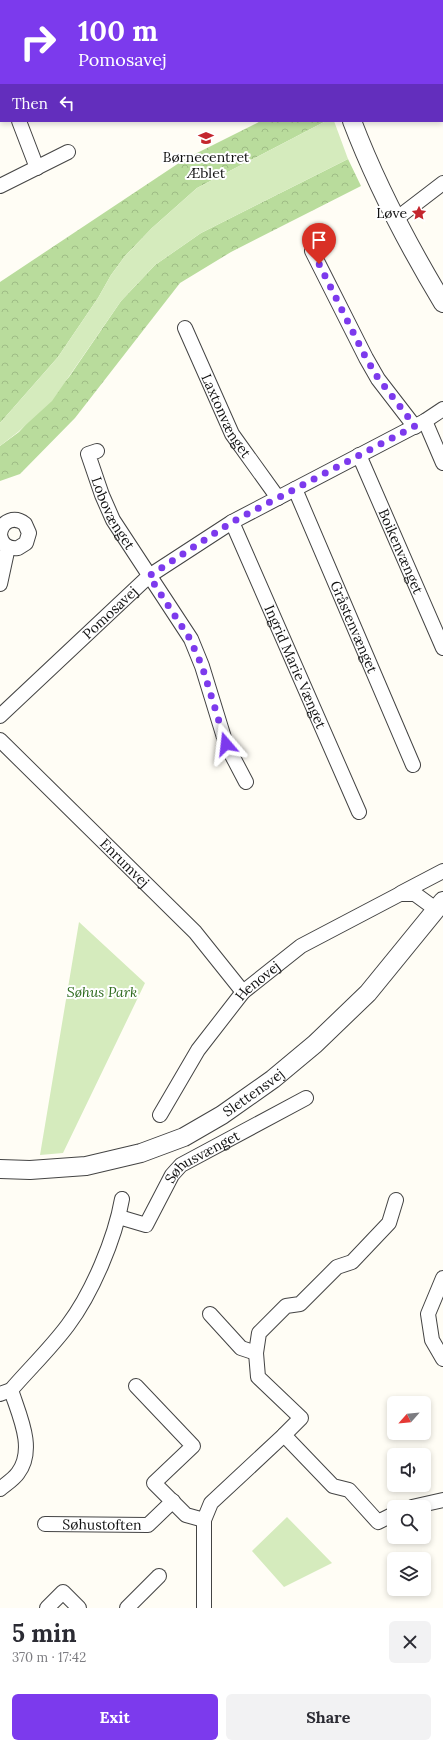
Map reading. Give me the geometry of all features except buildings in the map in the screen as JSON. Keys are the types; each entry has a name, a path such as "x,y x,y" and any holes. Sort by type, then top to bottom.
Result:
{"street":[{"path":"19,122 37,168"},
{"path":"352,122 365,154 396,219 443,303"},
{"path":"0,186 68,152"},
{"path":"396,219 443,183"},
{"path":"312,251 366,358 378,378 420,424 443,463"},
{"name":"Laxtonvænget","path":"185,328 232,434 278,498"},
{"name":"Pomosavej","path":"0,716 149,576 232,522 420,424 443,409"},
{"name":"Lobovænget","path":"97,452 88,454 102,495 113,520 149,576"},
{"name":"Boikenvænget","path":"359,455 443,648"},
{"name":"Gråstenvænget","path":"295,489 413,765"},
{"path":"11,519 21,520 28,528 29,538 23,546 18,548 8,547 4,544 0,534 3,525 11,519"},
{"name":"Ingrid Marie Vænget","path":"232,522 359,812"},
{"path":"0,584 8,547"},
{"path":"149,576 190,639 202,666 226,744 246,782"},
{"name":"Enrumvej","path":"0,740 195,932 243,992"},
{"name":"Henovej","path":"160,1116 198,1050 243,992 301,946 443,872"},
{"path":"400,894 415,894 440,906"},
{"name":"Slettensvej","path":"0,1169 30,1170 86,1166 141,1153 184,1137 222,1115 273,1079 314,1044 368,993 440,906"},
{"name":"Søhusvænget","path":"119,1217 146,1225 172,1175 181,1165 306,1098"},
{"path":"0,1490 18,1473 25,1460 27,1448 6,1392 68,1325 92,1286 119,1217 122,1200"},
{"path":"204,1608 204,1520 211,1503 284,1436 301,1418 258,1377 256,1353 259,1333 286,1306 300,1304 337,1267 352,1262 389,1223 396,1200"},
{"path":"443,1278 428,1314 432,1340 443,1359"},
{"path":"210,1314 241,1348 256,1353"},
{"path":"136,1386 193,1446 154,1483 186,1515 204,1520"},
{"path":"284,1436 333,1486 349,1490 378,1522 387,1518"},
{"path":"431,1503 443,1500"},
{"name":"Søhustoften","path":"45,1524 148,1525 173,1501"},
{"path":"127,1608 159,1576"},
{"path":"47,1608 63,1592 79,1608"}],"green space":[{"path":"259,122 324,122 197,188 152,228 125,256 111,275 98,298 58,357 0,423 0,282 185,159"},
{"path":"324,122 334,122 348,159 201,233 155,265 121,301 52,401 0,446 0,423 58,357 125,256 152,228 197,188"},
{"path":"348,159 361,186 231,252 180,283 75,418 20,474 0,481 0,446 19,432 69,377 121,301 155,265 201,233"},
{"name":"Søhus Park","path":"79,922 145,983 63,1153 40,1155"},
{"path":"287,1517 332,1563 284,1587 252,1551"}],"place":[{"name":"Børnecentret Æblet","path":"206,138"},
{"name":"Løve","path":"419,213"}],"route":[{"path":"226,744 202,666 190,639 149,576 232,522 415,426 378,378 366,358 319,264"}]}
